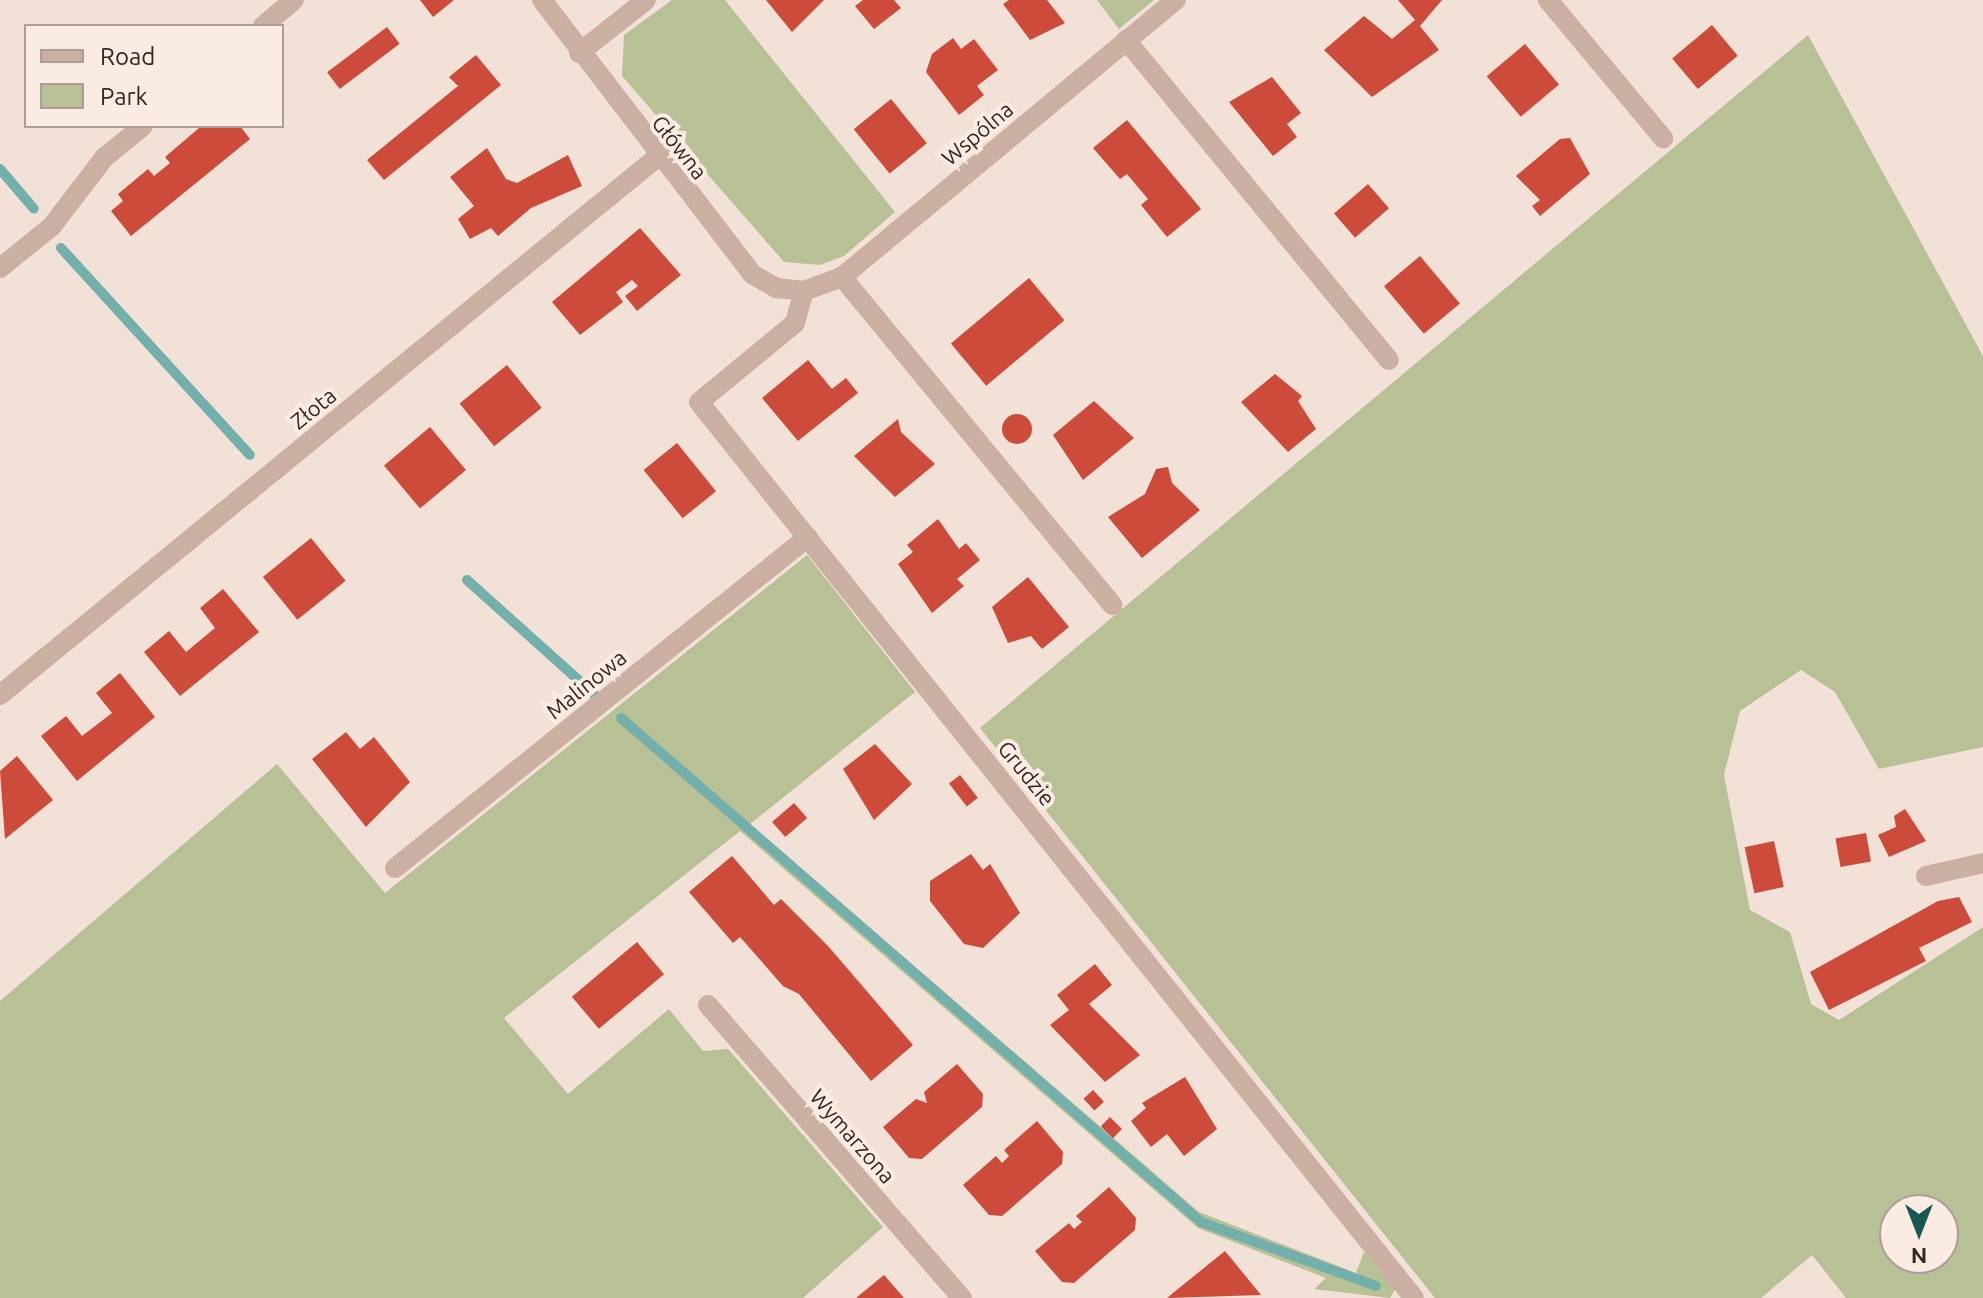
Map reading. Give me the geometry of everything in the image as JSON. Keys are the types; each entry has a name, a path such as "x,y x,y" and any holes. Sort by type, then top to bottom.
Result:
{"street":[{"path":"265,24 294,0"},
{"name":"Główna","path":"542,0 656,158 752,274 776,288 804,291"},
{"path":"579,53 646,0"},
{"name":"Wspólna","path":"804,291 842,277 1176,0"},
{"path":"1548,0 1663,138"},
{"path":"1126,40 1389,360"},
{"path":"0,268 52,226 104,158 141,128"},
{"name":"Złota","path":"0,695 656,158"},
{"path":"842,277 1112,605"},
{"name":"Grudzie","path":"804,291 795,323 699,402 1414,1298"},
{"name":"Malinowa","path":"395,868 808,537"},
{"path":"1926,876 1983,863"},
{"name":"Wymarzona","path":"708,1005 962,1298"}],"green space":[{"path":"672,0 725,0 895,212 844,256 820,265 784,262 622,76 624,35"},
{"path":"1097,0 1154,0 1119,29"},
{"path":"1808,35 1983,356 1983,747 1879,769 1835,692 1801,670 1740,711 1724,775 1750,910 1790,932 1811,1004 1839,1020 1983,927 1983,1298 1846,1298 1812,1255 1761,1298 1435,1298 980,728"},
{"path":"807,555 915,692 750,824 1199,1212 1356,1273 1364,1252 1396,1288 1390,1298 1314,1289 1326,1278 1198,1228 740,831 504,1018 568,1094 669,1009 703,1051 728,1049 883,1227 803,1298 0,1298 0,1001 277,764 385,893"}],"building":[{"path":"420,0 454,0 433,17"},
{"path":"766,0 824,0 792,32"},
{"path":"863,0 894,0 901,8 874,29 855,6"},
{"path":"1009,0 1047,0 1065,23 1030,40 1003,4"},
{"path":"1398,0 1442,0 1420,26 1439,50 1372,97 1324,50 1364,16 1392,39 1415,20"},
{"path":"1712,25 1738,56 1698,89 1672,58"},
{"path":"387,27 400,44 340,89 327,72"},
{"path":"953,38 961,49 974,39 998,70 977,86 984,95 959,115 926,72 932,54"},
{"path":"1525,44 1559,85 1521,117 1487,76"},
{"path":"476,55 501,85 384,180 367,160 458,86 449,77"},
{"path":"1272,77 1301,113 1287,124 1297,137 1273,156 1229,102"},
{"path":"891,99 927,143 890,174 854,129"},
{"path":"1127,120 1201,209 1167,237 1141,205 1148,199 1127,174 1120,179 1093,148"},
{"path":"199,128 242,128 250,139 131,236 111,211 123,201 118,194 148,169 154,176 170,163 165,157"},
{"path":"1570,138 1590,174 1540,216 1532,206 1540,200 1516,176 1560,139"},
{"path":"487,148 506,179 517,183 568,155 582,186 531,208 498,236 491,228 470,239 458,219 474,206 450,177"},
{"path":"1368,184 1389,208 1355,238 1334,214"},
{"path":"640,228 681,275 637,311 625,296 638,286 632,280 616,292 623,302 580,335 552,302"},
{"path":"1420,256 1460,303 1424,334 1384,286"},
{"path":"1029,278 1064,320 986,386 951,344"},
{"path":"808,360 832,389 846,378 858,393 798,441 762,398"},
{"path":"507,365 542,408 494,446 460,403"},
{"path":"1275,374 1302,396 1298,401 1316,429 1288,452 1241,402"},
{"path":"1094,401 1134,438 1083,480 1053,435"},
{"path":"1017,414 1028,418 1032,429 1028,440 1017,444 1006,440 1002,429 1006,418"},
{"path":"898,419 901,432 935,464 895,497 854,456"},
{"path":"430,427 466,470 420,508 384,466"},
{"path":"677,443 716,491 683,518 644,470"},
{"path":"1168,467 1172,483 1200,510 1142,558 1108,517 1145,494 1156,469"},
{"path":"938,519 959,549 966,543 980,560 957,579 964,586 932,613 898,564 913,552 907,545"},
{"path":"311,538 346,581 297,620 263,577"},
{"path":"1028,577 1069,627 1042,649 1031,636 1008,643 992,607"},
{"path":"223,589 259,632 180,696 144,652 169,631 186,652 215,628 200,608"},
{"path":"120,673 155,717 77,781 41,736 66,716 82,736 112,713 96,693"},
{"path":"346,732 360,749 374,737 410,782 366,827 312,759"},
{"path":"875,744 912,784 874,820 843,769"},
{"path":"17,756 53,800 5,839 0,771"},
{"path":"960,775 978,798 967,806 949,784"},
{"path":"794,803 807,818 785,837 772,822"},
{"path":"1905,809 1926,841 1889,857 1878,835 1896,827 1894,816"},
{"path":"1866,833 1871,862 1841,867 1835,838"},
{"path":"1774,841 1784,887 1754,893 1745,847"},
{"path":"971,854 983,870 990,864 1020,913 983,948 964,944 930,901 930,881"},
{"path":"732,856 774,905 781,899 828,946 913,1045 871,1081 799,994 783,986 740,937 733,943 689,892"},
{"path":"1959,897 1972,922 1919,948 1926,961 1829,1010 1810,972 1938,901"},
{"path":"637,942 664,974 599,1029 572,997"},
{"path":"1095,964 1112,985 1089,1004 1140,1055 1105,1082 1050,1025 1069,1010 1057,995"},
{"path":"957,1064 983,1094 982,1107 922,1159 909,1158 883,1127 916,1099 927,1103 924,1092"},
{"path":"1185,1077 1217,1129 1184,1156 1167,1134 1151,1147 1131,1121 1146,1108 1142,1103"},
{"path":"1093,1090 1104,1102 1094,1111 1083,1099"},
{"path":"1110,1117 1122,1129 1113,1138 1101,1126"},
{"path":"1037,1121 1063,1152 1062,1164 1002,1216 989,1215 963,1185 996,1156 1002,1163 1009,1156 1004,1150"},
{"path":"1109,1187 1136,1218 1135,1230 1074,1283 1062,1282 1035,1251 1069,1223 1074,1229 1082,1222 1076,1216"},
{"path":"1225,1251 1261,1295 1167,1298 1173,1293"},
{"path":"884,1275 904,1298 856,1298"}],"waterway":[{"path":"0,169 34,209"},
{"path":"61,248 250,455"},
{"path":"467,580 594,694"},
{"path":"621,718 1201,1222 1376,1286"}]}
